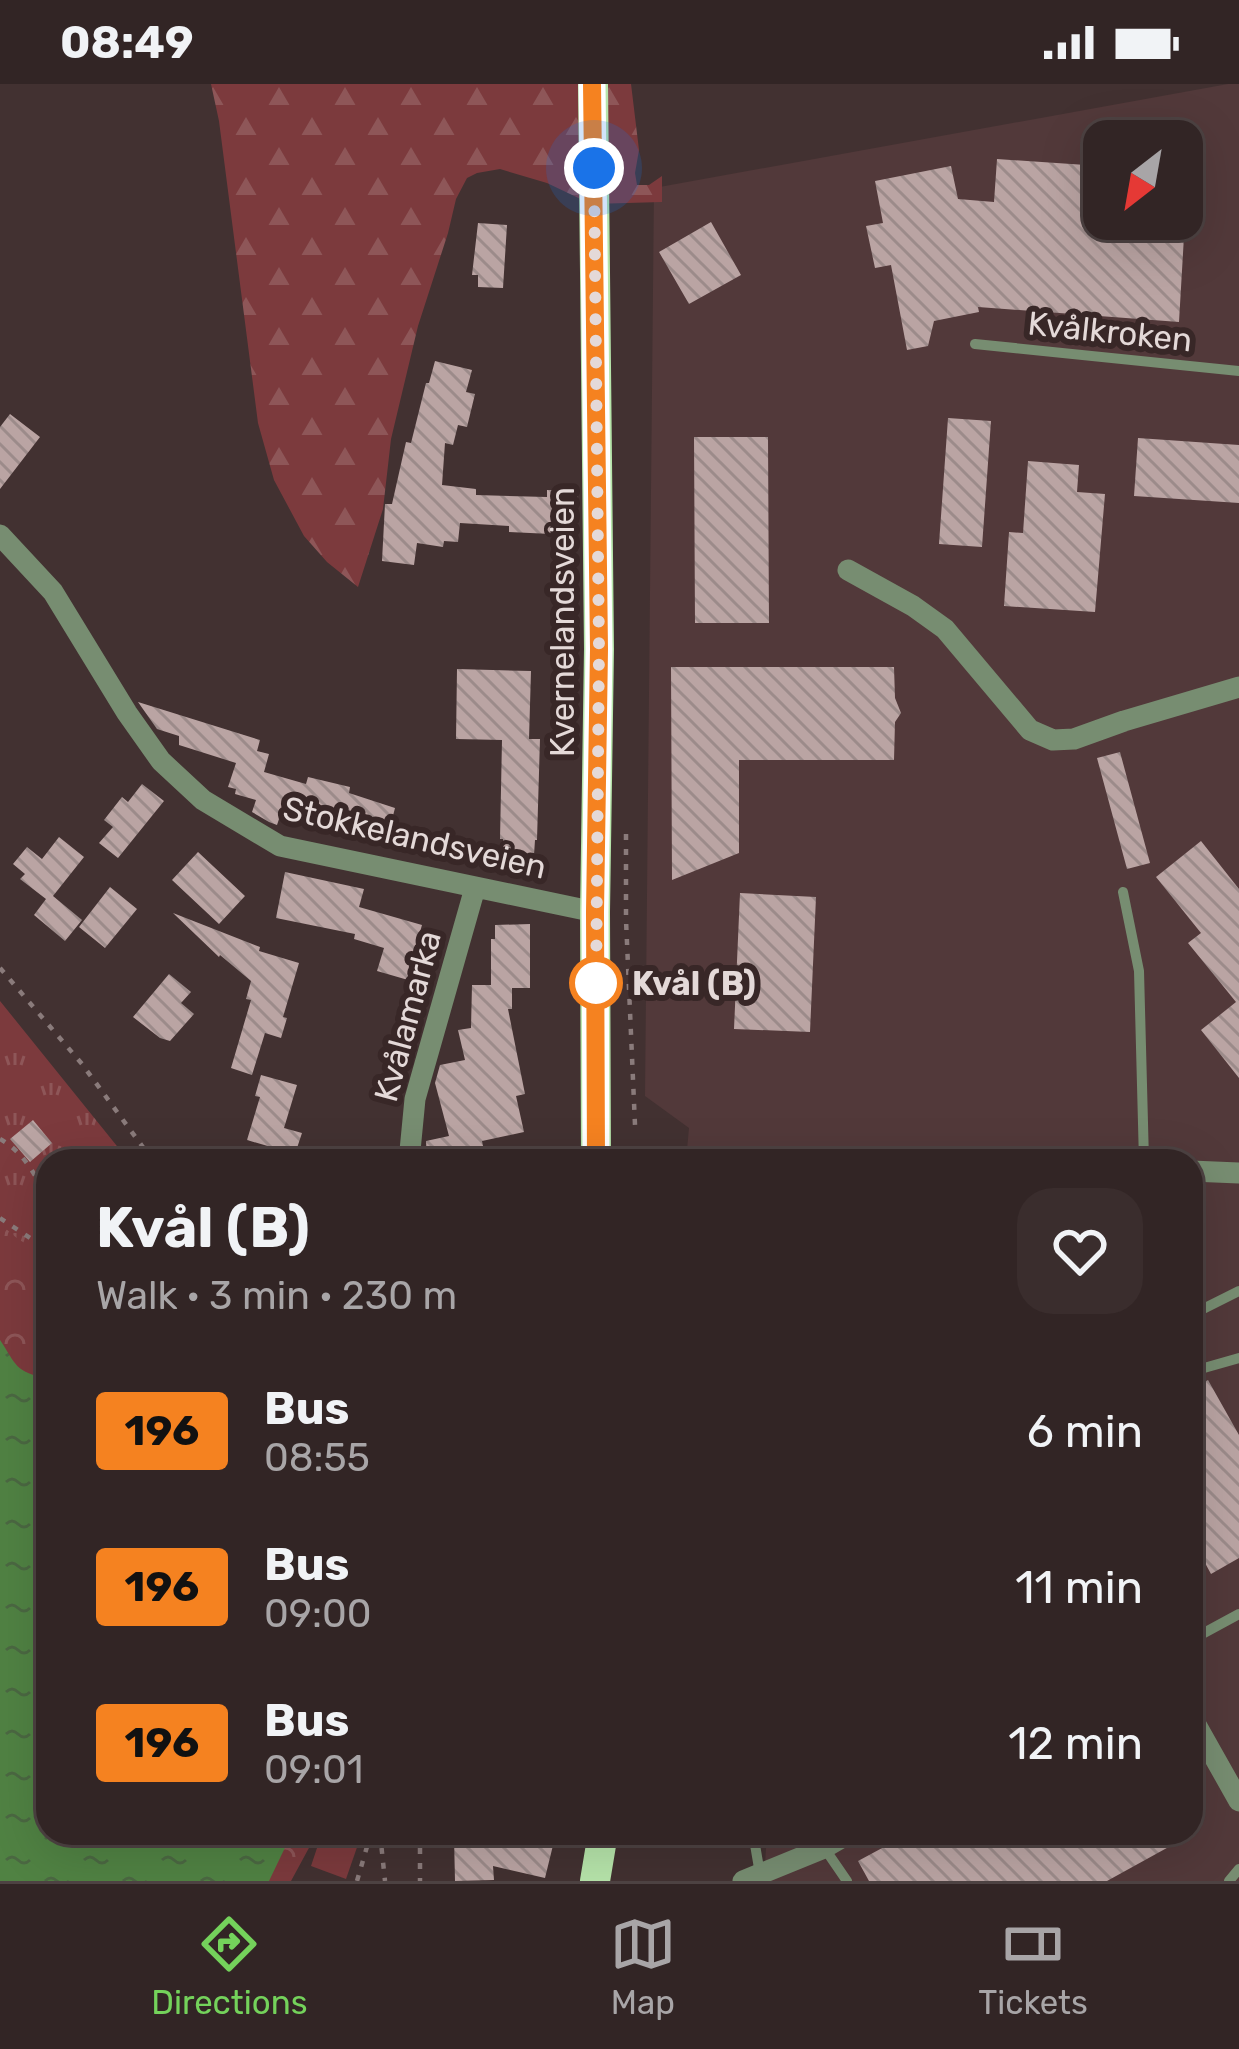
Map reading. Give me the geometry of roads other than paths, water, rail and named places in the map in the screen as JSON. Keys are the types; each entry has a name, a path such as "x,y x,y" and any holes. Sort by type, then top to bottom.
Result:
{"main road":[{"name":"Kvernelandsveien","path":"592,84 599,649 598,1149"},
{"path":"595,1881 601,1845"}],"street":[{"name":"Stokkelandsveien","path":"0,535 53,592 161,760 203,800 280,846 595,912"},
{"path":"848,570 945,628 1030,730 1052,740 1074,739 1239,687"},
{"name":"Kvålamarka","path":"410,1149 420,1076 475,888"},
{"path":"1203,1172 1239,1173"},
{"path":"1203,1738 1239,1802"},
{"path":"752,1878 829,1845"}],"lane":[{"name":"Kvålkroken","path":"975,344 1239,371"},
{"path":"1124,892 1139,971 1144,1149"},
{"path":"1203,1309 1239,1291"},
{"path":"1203,1369 1239,1358"},
{"path":"1203,1634 1239,1614"},
{"path":"752,1878 753,1845"},
{"path":"824,1848 847,1881"},
{"path":"1229,1881 1239,1869"}],"water":[{"path":"0,1340 23,1370 36,1376 36,1845 286,1845 269,1881 0,1881"}],"place":[{"name":"Kvål (B)","path":"596,983"}]}
